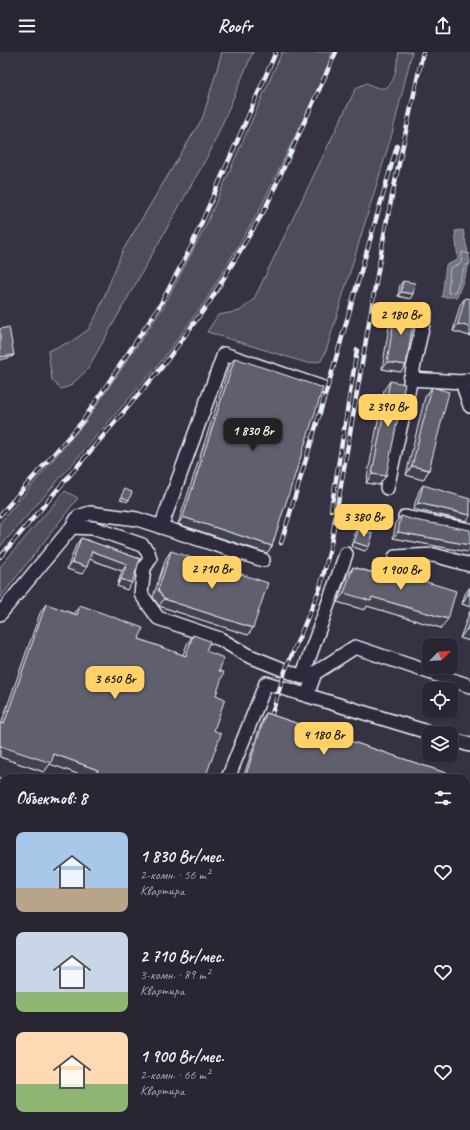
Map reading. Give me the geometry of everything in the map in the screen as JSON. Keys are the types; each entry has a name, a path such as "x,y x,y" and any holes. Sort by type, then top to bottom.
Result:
{"street":[{"path":"387,488 424,314"},
{"path":"161,527 224,354 321,387"},
{"path":"410,379 466,381 470,406"},
{"path":"0,614 72,527 78,517 90,513 137,519 263,560"},
{"path":"405,517 470,530"},
{"path":"72,527 93,528 142,545 148,552 150,559 144,568 141,594 158,618 220,639 247,656 302,677 346,554"},
{"path":"395,557 434,555 470,565"},
{"path":"307,695 315,673 355,647 470,686"},
{"path":"230,774 266,683 422,730"},
{"path":"458,741 470,745"}],"shaded area":[{"path":"222,52 253,52 211,150 87,370 70,386 61,389 52,380 48,351 72,341 88,330 97,314 123,250 203,117"},
{"path":"282,52 332,52 323,78 259,211 206,300 159,364 0,547 0,523 86,421 164,306 205,227"},
{"path":"399,52 412,52 392,134 326,351 321,361 307,363 207,332 218,315 240,311 254,299 356,88 367,83 383,88 388,86 394,75"},
{"path":"65,491 78,498 0,598 0,567"}],"water":[{"path":"463,230 470,262 457,297 442,297 446,265 458,260 455,231"}],"building":[{"path":"403,281 415,283 413,294 401,292"},
{"path":"465,298 470,299 470,327 458,324"},
{"path":"396,308 415,311 406,365 387,362"},
{"path":"9,327 14,355 0,357 0,329"},
{"path":"235,358 323,388 272,546 183,517"},
{"path":"390,381 405,384 386,476 372,474"},
{"path":"432,387 449,392 429,470 412,466"},
{"path":"423,485 470,499 470,515 418,503"},
{"path":"124,489 132,492 129,500 122,497"},
{"path":"401,516 414,520 470,530 470,545 398,532"},
{"path":"359,529 373,534 369,547 354,542"},
{"path":"81,538 140,559 132,583 121,579 127,564 92,551 87,567 72,562"},
{"path":"171,551 268,583 253,628 164,599 158,590"},
{"path":"375,566 456,591 448,619 372,597 371,601 344,593 353,567 373,573"},
{"path":"46,604 77,615 80,605 143,628 139,639 186,656 193,635 210,641 206,651 224,658 219,671 224,672 216,695 225,699 214,730 221,734 206,774 97,774 98,770 54,754 51,763 0,746 0,723 4,724"},
{"path":"470,620 470,630 467,629"},
{"path":"266,713 449,774 246,774"}],"railway":[{"path":"0,515 82,422 159,307 191,247 276,52"},
{"path":"0,557 162,367 210,301 265,209 336,52"},
{"path":"270,720 285,671 320,588 330,549 386,224 423,52"},
{"path":"281,543 397,146"},
{"path":"331,510 357,350"}]}
